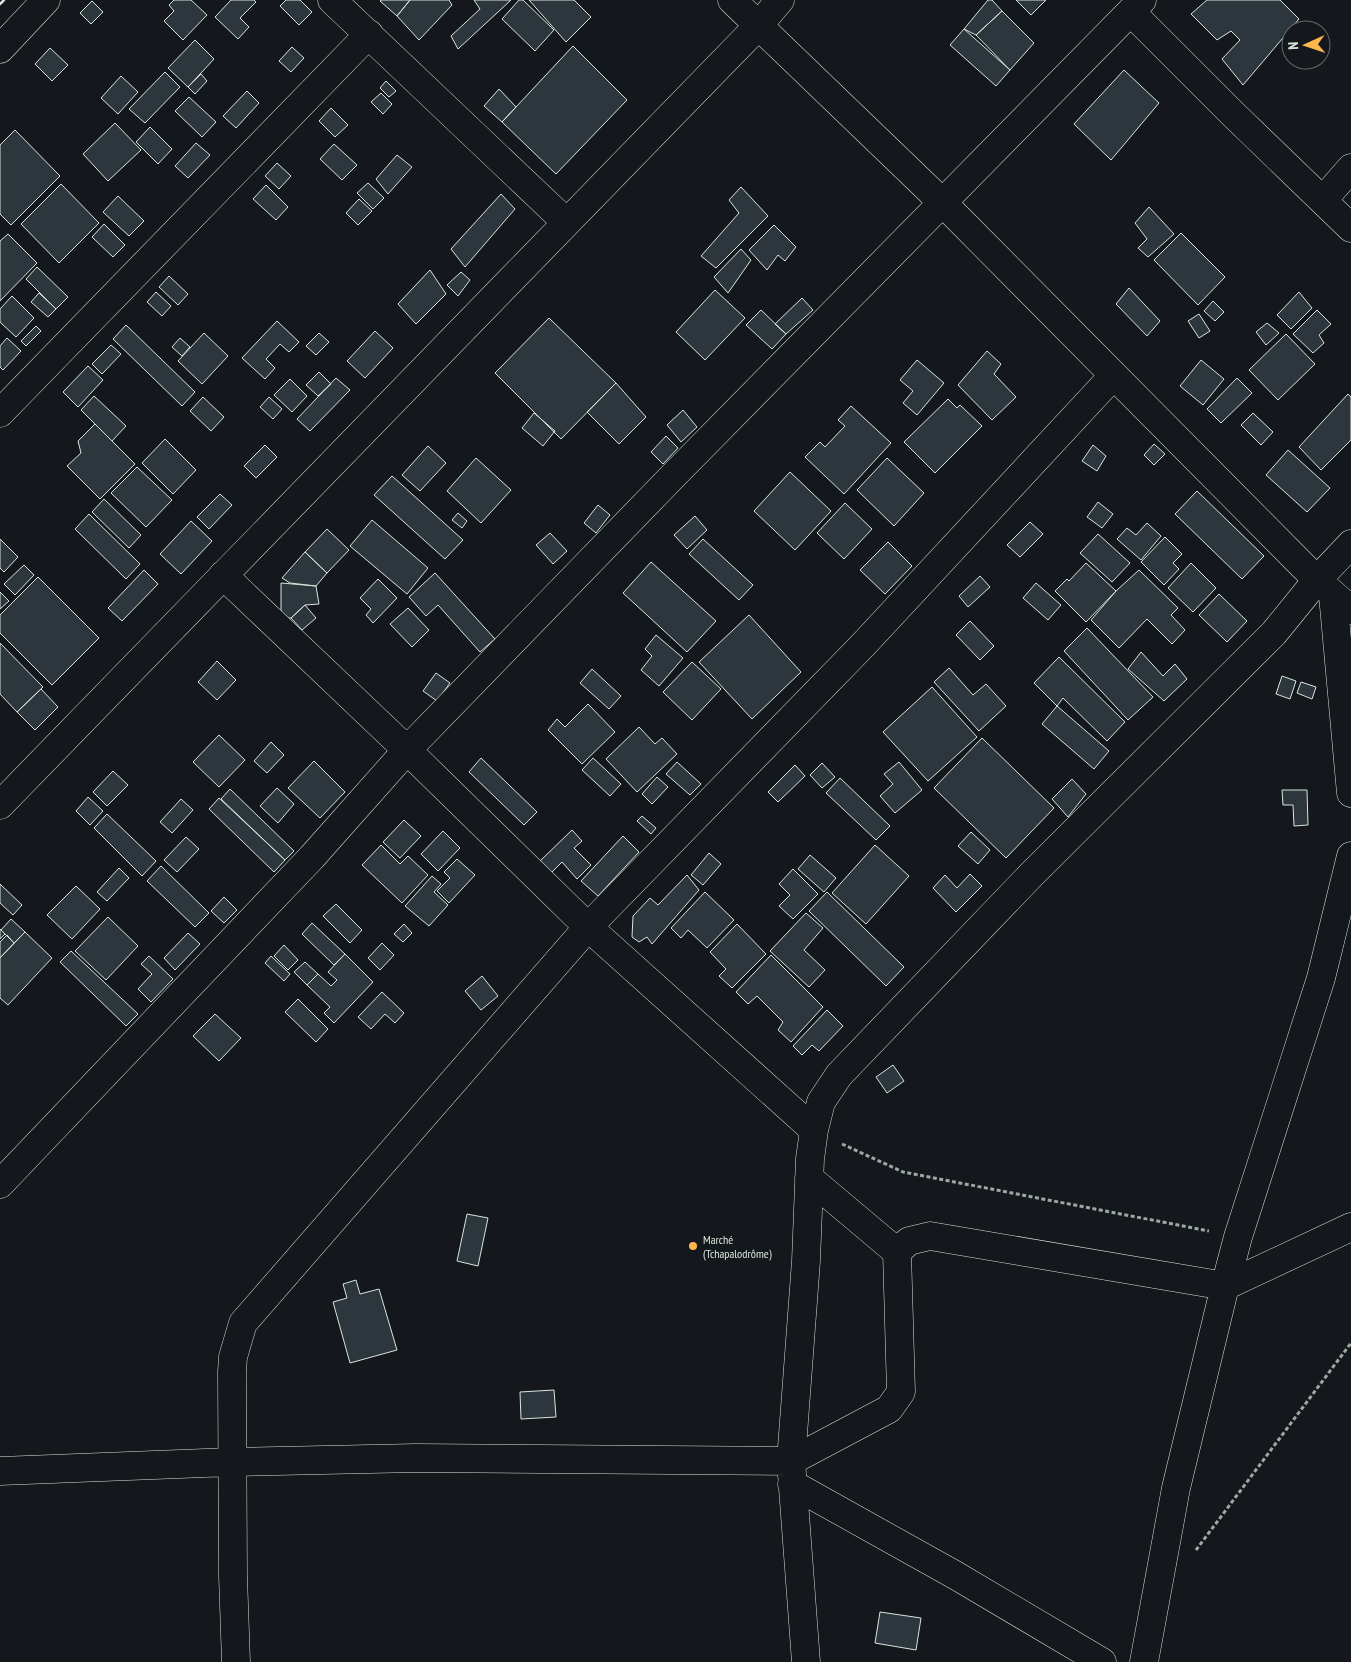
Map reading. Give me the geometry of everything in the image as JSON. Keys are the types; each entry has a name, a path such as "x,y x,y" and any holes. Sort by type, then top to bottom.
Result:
{"street":[{"path":"0,49 46,0"},
{"path":"332,0 566,222"},
{"path":"732,0 943,203 1113,376 1333,595"},
{"path":"0,805 759,25 780,0"},
{"path":"0,1184 312,857 407,750 665,484 1136,6 1233,114 1351,228"},
{"path":"0,413 369,34"},
{"path":"1323,200 1351,168"},
{"path":"236,1662 231,1462 233,1357 243,1323 588,928 863,645 1113,376"},
{"path":"1351,544 1333,595 1351,793"},
{"path":"223,574 407,750 588,928 814,1130"},
{"path":"806,1662 792,1472 806,1261 809,1178 814,1130 821,1102 838,1075 1032,874 1274,633 1333,595"},
{"path":"1144,1662 1176,1488 1225,1286 1238,1237 1321,978 1351,856"},
{"path":"792,1472 889,1408 901,1392 897,1252 809,1178"},
{"path":"897,1252 909,1241 930,1236 1225,1286 1351,1227"},
{"path":"0,1471 231,1462 416,1458 792,1472 955,1575 1102,1662"}],"path":[{"path":"814,1130 903,1172 1238,1237"},
{"path":"1194,1554 1351,1343"}],"building":[{"path":"174,0 191,0 207,15 183,40 164,21 174,11 169,5"},
{"path":"231,0 254,0 256,2 240,18 249,27 238,39 215,17"},
{"path":"286,0 300,0 312,12 299,25 280,6"},
{"path":"381,0 410,0 397,16"},
{"path":"410,0 449,0 452,5 419,40 397,16"},
{"path":"474,0 511,0 458,49 451,36 480,9"},
{"path":"519,0 523,0 554,30 535,51 502,19"},
{"path":"529,0 574,0 591,17 566,42"},
{"path":"988,0 992,0 1002,11 976,35 964,29"},
{"path":"1016,0 1046,0 1031,15"},
{"path":"1207,0 1280,0 1299,19 1281,20 1281,40 1243,85 1222,59 1240,40 1231,31 1217,40 1191,14"},
{"path":"92,1 103,12 91,24 80,13"},
{"path":"1002,11 1034,43 1010,70 976,35"},
{"path":"964,29 1010,70 996,86 950,45"},
{"path":"195,40 214,59 188,87 168,68"},
{"path":"573,46 627,100 556,174 502,122"},
{"path":"292,47 304,58 291,72 279,61"},
{"path":"50,48 68,65 52,81 35,64"},
{"path":"1124,70 1159,103 1111,160 1074,124"},
{"path":"165,72 180,87 145,123 129,109"},
{"path":"201,74 207,81 195,94 188,87"},
{"path":"121,76 138,92 118,114 101,98"},
{"path":"386,81 396,91 389,97 380,88"},
{"path":"499,89 516,107 502,122 484,106"},
{"path":"247,91 259,103 236,128 223,116"},
{"path":"381,93 392,104 383,114 371,102"},
{"path":"189,97 216,122 202,137 175,111"},
{"path":"331,108 348,125 335,137 319,121"},
{"path":"115,123 141,150 108,181 83,154"},
{"path":"150,127 172,149 158,164 136,142"},
{"path":"15,130 60,176 11,225 0,214 0,145"},
{"path":"196,143 210,155 188,178 175,166"},
{"path":"334,144 357,165 342,180 320,159"},
{"path":"397,155 412,167 388,194 376,179"},
{"path":"277,163 291,176 279,189 265,176"},
{"path":"368,183 384,198 373,209 357,193"},
{"path":"61,184 99,223 59,263 21,224"},
{"path":"266,185 288,207 276,220 253,199"},
{"path":"741,187 768,216 716,268 701,256 739,213 729,200"},
{"path":"501,194 515,209 465,267 451,249"},
{"path":"118,196 144,221 129,236 103,212"},
{"path":"359,199 372,211 358,225 346,213"},
{"path":"1149,207 1174,234 1148,257 1138,248 1147,239 1135,223"},
{"path":"104,224 125,245 113,257 92,237"},
{"path":"774,225 796,247 785,261 778,255 767,270 749,250"},
{"path":"1181,233 1225,277 1198,305 1154,260"},
{"path":"8,234 37,263 0,301 0,241"},
{"path":"741,249 751,260 728,293 714,277"},
{"path":"37,267 68,297 56,309 26,279"},
{"path":"430,270 446,294 416,324 398,304"},
{"path":"461,272 470,280 458,296 447,285"},
{"path":"169,276 188,294 178,305 159,287"},
{"path":"1129,288 1160,321 1147,336 1116,304"},
{"path":"715,290 745,318 705,360 676,332"},
{"path":"156,292 171,306 162,316 147,302"},
{"path":"1299,292 1312,308 1291,329 1277,315"},
{"path":"39,293 56,309 48,317 31,302"},
{"path":"12,296 34,318 16,337 0,322 0,309"},
{"path":"802,298 813,310 786,334 775,324"},
{"path":"1213,301 1224,312 1215,321 1204,311"},
{"path":"761,310 786,334 772,349 746,325"},
{"path":"1317,310 1331,324 1319,335 1324,343 1313,353 1293,334"},
{"path":"1199,314 1210,331 1199,338 1188,321"},
{"path":"549,318 616,383 561,439 495,373"},
{"path":"277,321 299,342 289,352 280,344 266,359 275,368 265,379 242,358"},
{"path":"1267,323 1279,333 1266,345 1256,332"},
{"path":"126,325 195,392 182,406 113,339"},
{"path":"36,326 41,331 26,346 21,341"},
{"path":"375,331 393,348 365,378 347,361"},
{"path":"204,333 228,356 202,384 178,361"},
{"path":"319,333 329,342 316,355 306,346"},
{"path":"1286,334 1315,364 1278,400 1249,370"},
{"path":"7,338 21,351 3,370 0,367 0,346"},
{"path":"180,338 190,347 182,356 172,347"},
{"path":"111,345 121,354 102,374 92,364"},
{"path":"987,351 1001,364 994,374 1016,397 992,420 958,385"},
{"path":"917,360 944,383 917,415 903,403 913,391 900,380"},
{"path":"1201,360 1224,379 1203,405 1180,386"},
{"path":"88,366 103,380 78,407 63,392"},
{"path":"319,372 331,384 318,396 306,385"},
{"path":"336,378 350,390 310,431 297,419"},
{"path":"1237,378 1252,393 1221,423 1207,409"},
{"path":"290,379 307,396 292,412 274,395"},
{"path":"616,383 646,417 619,444 587,412"},
{"path":"1348,394 1351,397 1351,440 1321,470 1299,447"},
{"path":"94,396 126,426 112,441 81,410"},
{"path":"203,397 224,417 211,431 190,411"},
{"path":"269,397 282,409 273,419 260,407"},
{"path":"948,399 957,408 960,405 982,426 935,473 904,442"},
{"path":"851,406 891,443 844,494 805,457 820,442 825,447 845,426 838,420"},
{"path":"683,410 697,427 681,442 667,425"},
{"path":"534,413 555,431 543,446 522,428"},
{"path":"1253,413 1273,432 1261,445 1241,425"},
{"path":"95,424 135,464 100,499 67,466 81,453 78,441"},
{"path":"666,436 678,448 663,464 651,452"},
{"path":"165,439 196,470 173,494 142,463"},
{"path":"1154,444 1165,454 1154,465 1144,455"},
{"path":"265,445 277,457 256,478 244,466"},
{"path":"1093,445 1106,456 1097,471 1082,461"},
{"path":"428,446 446,463 420,491 402,475"},
{"path":"1288,450 1330,488 1307,512 1266,475"},
{"path":"476,458 511,490 481,523 447,491"},
{"path":"887,458 924,493 894,526 857,490"},
{"path":"137,467 172,500 146,527 111,493"},
{"path":"790,472 831,511 795,550 754,511"},
{"path":"392,476 463,540 445,559 374,495"},
{"path":"1197,491 1264,556 1242,579 1175,514"},
{"path":"220,494 232,505 209,529 197,517"},
{"path":"104,499 141,535 129,548 92,512"},
{"path":"1098,502 1113,514 1102,528 1087,517"},
{"path":"845,503 872,529 844,559 817,533"},
{"path":"598,505 610,515 596,533 584,523"},
{"path":"458,513 467,521 462,528 452,520"},
{"path":"89,514 140,564 126,579 75,529"},
{"path":"695,516 707,530 687,549 674,535"},
{"path":"372,520 428,568 407,594 350,546"},
{"path":"191,521 212,541 181,574 160,554"},
{"path":"1030,522 1043,534 1020,557 1007,545"},
{"path":"1147,523 1161,536 1141,560 1117,539 1127,528 1136,535"},
{"path":"327,529 349,550 327,573 305,552"},
{"path":"550,533 567,551 553,564 536,545"},
{"path":"1098,534 1130,563 1112,582 1080,553"},
{"path":"1165,537 1182,554 1173,563 1179,569 1164,585 1141,562"},
{"path":"0,539 18,557 4,572 0,568"},
{"path":"703,539 753,585 739,600 689,554"},
{"path":"888,542 912,566 885,594 860,570"},
{"path":"305,552 327,573 316,586 290,583 282,578"},
{"path":"651,562 716,621 687,652 623,593"},
{"path":"1086,563 1116,591 1086,622 1055,591 1067,579 1069,581"},
{"path":"1191,563 1216,588 1193,612 1168,588"},
{"path":"24,565 34,575 15,595 4,584"},
{"path":"144,570 158,584 122,621 108,608"},
{"path":"1139,570 1178,608 1171,615 1185,630 1172,644 1147,619 1119,648 1091,620 1116,591"},
{"path":"435,573 495,639 480,652 438,605 426,616 409,597"},
{"path":"980,576 990,587 968,607 959,596"},
{"path":"38,577 99,638 52,685 0,633 0,615"},
{"path":"378,579 397,598 373,623 366,615 371,609 360,598"},
{"path":"281,583 316,586 319,604 305,605 291,618 281,618"},
{"path":"1036,583 1061,605 1048,620 1023,598"},
{"path":"0,592 9,601 0,609"},
{"path":"1219,594 1247,621 1227,642 1199,615"},
{"path":"305,605 316,618 302,630 291,618"},
{"path":"408,608 429,630 412,647 390,624"},
{"path":"749,615 801,672 752,719 699,662"},
{"path":"970,621 994,646 980,660 956,635"},
{"path":"1087,628 1153,697 1128,720 1064,651"},
{"path":"656,635 683,658 659,686 641,670 652,656 645,649"},
{"path":"0,643 43,687 17,712 0,694"},
{"path":"1141,652 1163,676 1175,664 1187,679 1164,701 1128,669"},
{"path":"1059,657 1125,722 1107,741 1063,698 1057,706 1034,683"},
{"path":"217,661 236,680 217,700 198,682"},
{"path":"692,662 721,689 692,720 663,692"},
{"path":"949,668 973,695 986,684 1006,706 979,731 934,682"},
{"path":"592,669 621,696 609,709 580,683"},
{"path":"436,673 450,683 437,701 423,691"},
{"path":"1282,676 1296,681 1290,699 1276,694"},
{"path":"1301,682 1316,687 1312,699 1297,693"},
{"path":"932,687 977,737 928,781 883,732"},
{"path":"41,689 58,707 35,730 17,712"},
{"path":"588,704 615,732 582,764 548,730 557,719 565,727"},
{"path":"1057,706 1109,751 1094,769 1042,724"},
{"path":"639,727 655,744 662,738 677,754 637,792 606,759"},
{"path":"219,735 245,760 219,787 193,762"},
{"path":"982,738 1054,808 1006,858 934,788"},
{"path":"271,742 284,755 267,773 254,761"},
{"path":"481,758 537,812 524,825 469,772"},
{"path":"593,758 621,784 610,796 582,770"},
{"path":"314,761 345,792 320,818 288,788"},
{"path":"677,762 701,784 690,795 666,774"},
{"path":"899,762 922,790 895,813 880,796 893,784 884,774"},
{"path":"822,763 835,777 822,788 810,775"},
{"path":"795,765 805,776 778,802 768,792"},
{"path":"113,771 128,785 107,806 93,792"},
{"path":"657,777 668,787 652,804 642,794"},
{"path":"840,778 890,826 876,840 826,793"},
{"path":"1072,779 1086,794 1068,817 1052,799"},
{"path":"277,788 294,804 278,823 260,806"},
{"path":"230,789 294,851 285,860 221,799"},
{"path":"1282,790 1307,790 1308,825 1294,826 1293,805 1283,805"},
{"path":"88,797 103,811 90,825 76,811"},
{"path":"219,798 285,860 274,872 209,809"},
{"path":"181,799 193,810 172,833 160,822"},
{"path":"107,814 156,861 142,876 94,828"},
{"path":"642,816 656,828 651,834 637,821"},
{"path":"404,820 421,836 400,858 383,842"},
{"path":"572,830 582,841 574,848 591,865 577,879 562,862 551,873 539,862"},
{"path":"443,831 460,848 438,871 421,854"},
{"path":"971,832 990,850 978,864 958,846"},
{"path":"623,836 639,852 598,896 581,881"},
{"path":"186,837 199,849 177,872 164,860"},
{"path":"381,845 400,864 408,856 428,875 402,903 362,865"},
{"path":"875,845 909,876 866,924 832,893"},
{"path":"709,853 721,864 703,885 691,875"},
{"path":"810,855 836,878 824,892 798,869"},
{"path":"457,859 475,875 449,903 437,891 450,878 444,872"},
{"path":"161,866 209,913 195,927 147,881"},
{"path":"119,868 129,878 107,901 97,892"},
{"path":"793,869 818,894 793,919 779,906 790,895 779,884"},
{"path":"970,874 982,886 956,912 933,888 945,875 957,888"},
{"path":"687,875 699,890 652,944 647,937 639,942 632,937 633,916 650,898 658,905"},
{"path":"432,876 441,884 434,892 448,905 429,926 405,906"},
{"path":"0,884 22,905 13,915 0,903"},
{"path":"76,886 100,909 72,939 47,915"},
{"path":"705,892 734,920 707,948 688,930 681,938 671,928"},
{"path":"827,892 904,967 886,986 809,911"},
{"path":"224,897 237,910 224,923 211,911"},
{"path":"336,904 362,930 350,943 323,916"},
{"path":"806,913 823,928 804,950 825,970 809,987 770,951"},
{"path":"108,917 138,946 106,980 75,951"},
{"path":"11,919 25,932 14,943 1,930"},
{"path":"312,923 345,954 334,965 302,934"},
{"path":"404,924 412,933 403,942 394,934"},
{"path":"737,924 766,954 732,988 719,976 726,969 710,952"},
{"path":"0,929 5,934 0,939"},
{"path":"25,932 52,958 8,1005 0,998 0,958"},
{"path":"188,933 200,944 175,970 164,958"},
{"path":"7,935 14,943 0,958 0,942"},
{"path":"382,943 394,955 380,970 368,958"},
{"path":"284,945 298,960 288,970 274,956"},
{"path":"71,951 138,1014 126,1026 60,962"},
{"path":"345,954 373,982 334,1023 324,1013 330,1007 307,985 318,974 331,986 337,980 328,972"},
{"path":"771,955 823,1007 791,1042 778,1030 783,1022 757,996 748,1004 736,992"},
{"path":"149,956 173,979 151,1002 138,989 152,974 141,964"},
{"path":"271,956 290,974 284,981 265,963"},
{"path":"305,962 318,974 307,985 294,972"},
{"path":"482,976 498,996 481,1010 465,991"},
{"path":"382,992 404,1013 395,1023 385,1014 371,1029 358,1017"},
{"path":"298,999 328,1029 316,1042 285,1012"},
{"path":"827,1010 843,1026 819,1051 812,1045 802,1055 793,1046"},
{"path":"215,1014 241,1038 219,1061 193,1036"},
{"path":"893,1065 904,1081 887,1093 876,1077"},
{"path":"467,1214 488,1218 478,1266 457,1261"},
{"path":"356,1280 360,1294 379,1289 397,1350 350,1363 333,1302 347,1298 343,1284"},
{"path":"554,1390 556,1417 521,1419 520,1392"},
{"path":"880,1612 921,1618 916,1650 875,1643"}],"wall":[{"path":"0,4 4,0"}],"place":[{"name":"Marché (Tchapalodrôme)","path":"693,1246"}]}
